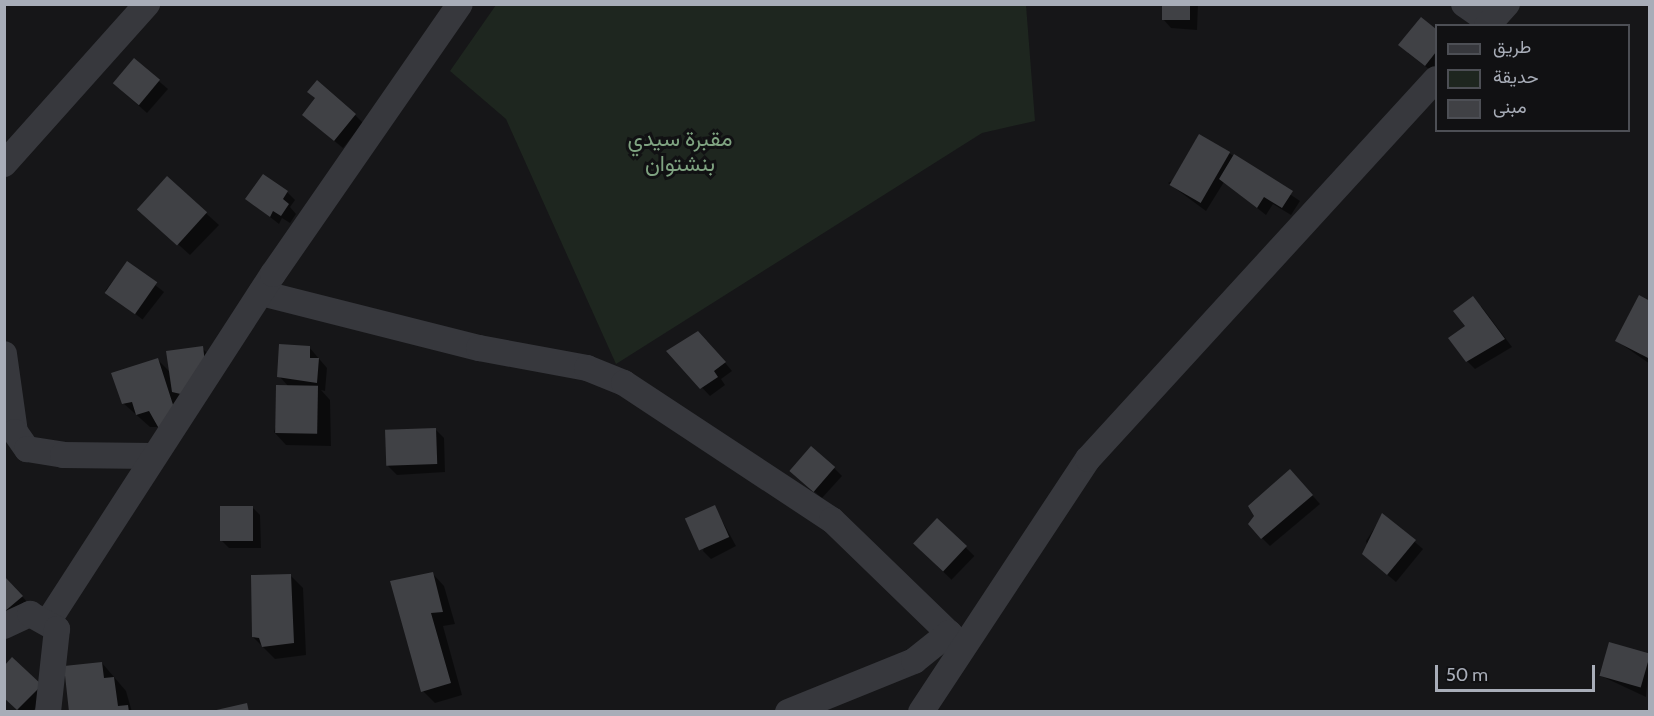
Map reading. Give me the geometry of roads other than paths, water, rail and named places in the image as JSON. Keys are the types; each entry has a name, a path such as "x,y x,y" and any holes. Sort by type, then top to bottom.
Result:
{"street":[{"path":"4,164 147,4"},
{"path":"49,620 153,456 261,293 460,4"},
{"path":"1464,4 1495,17"},
{"path":"921,711 956,639 1088,459 1435,81"},
{"path":"261,293 479,348 587,368 624,383 832,520 956,639"},
{"path":"4,354 15,432 27,449 63,455 153,456"},
{"path":"4,626 30,614 49,620 59,638 48,711"},
{"path":"788,711 914,661 956,639"}],"park label":[{"name":"مقبرة سيدي بنشتوان","path":"680,150"}]}
